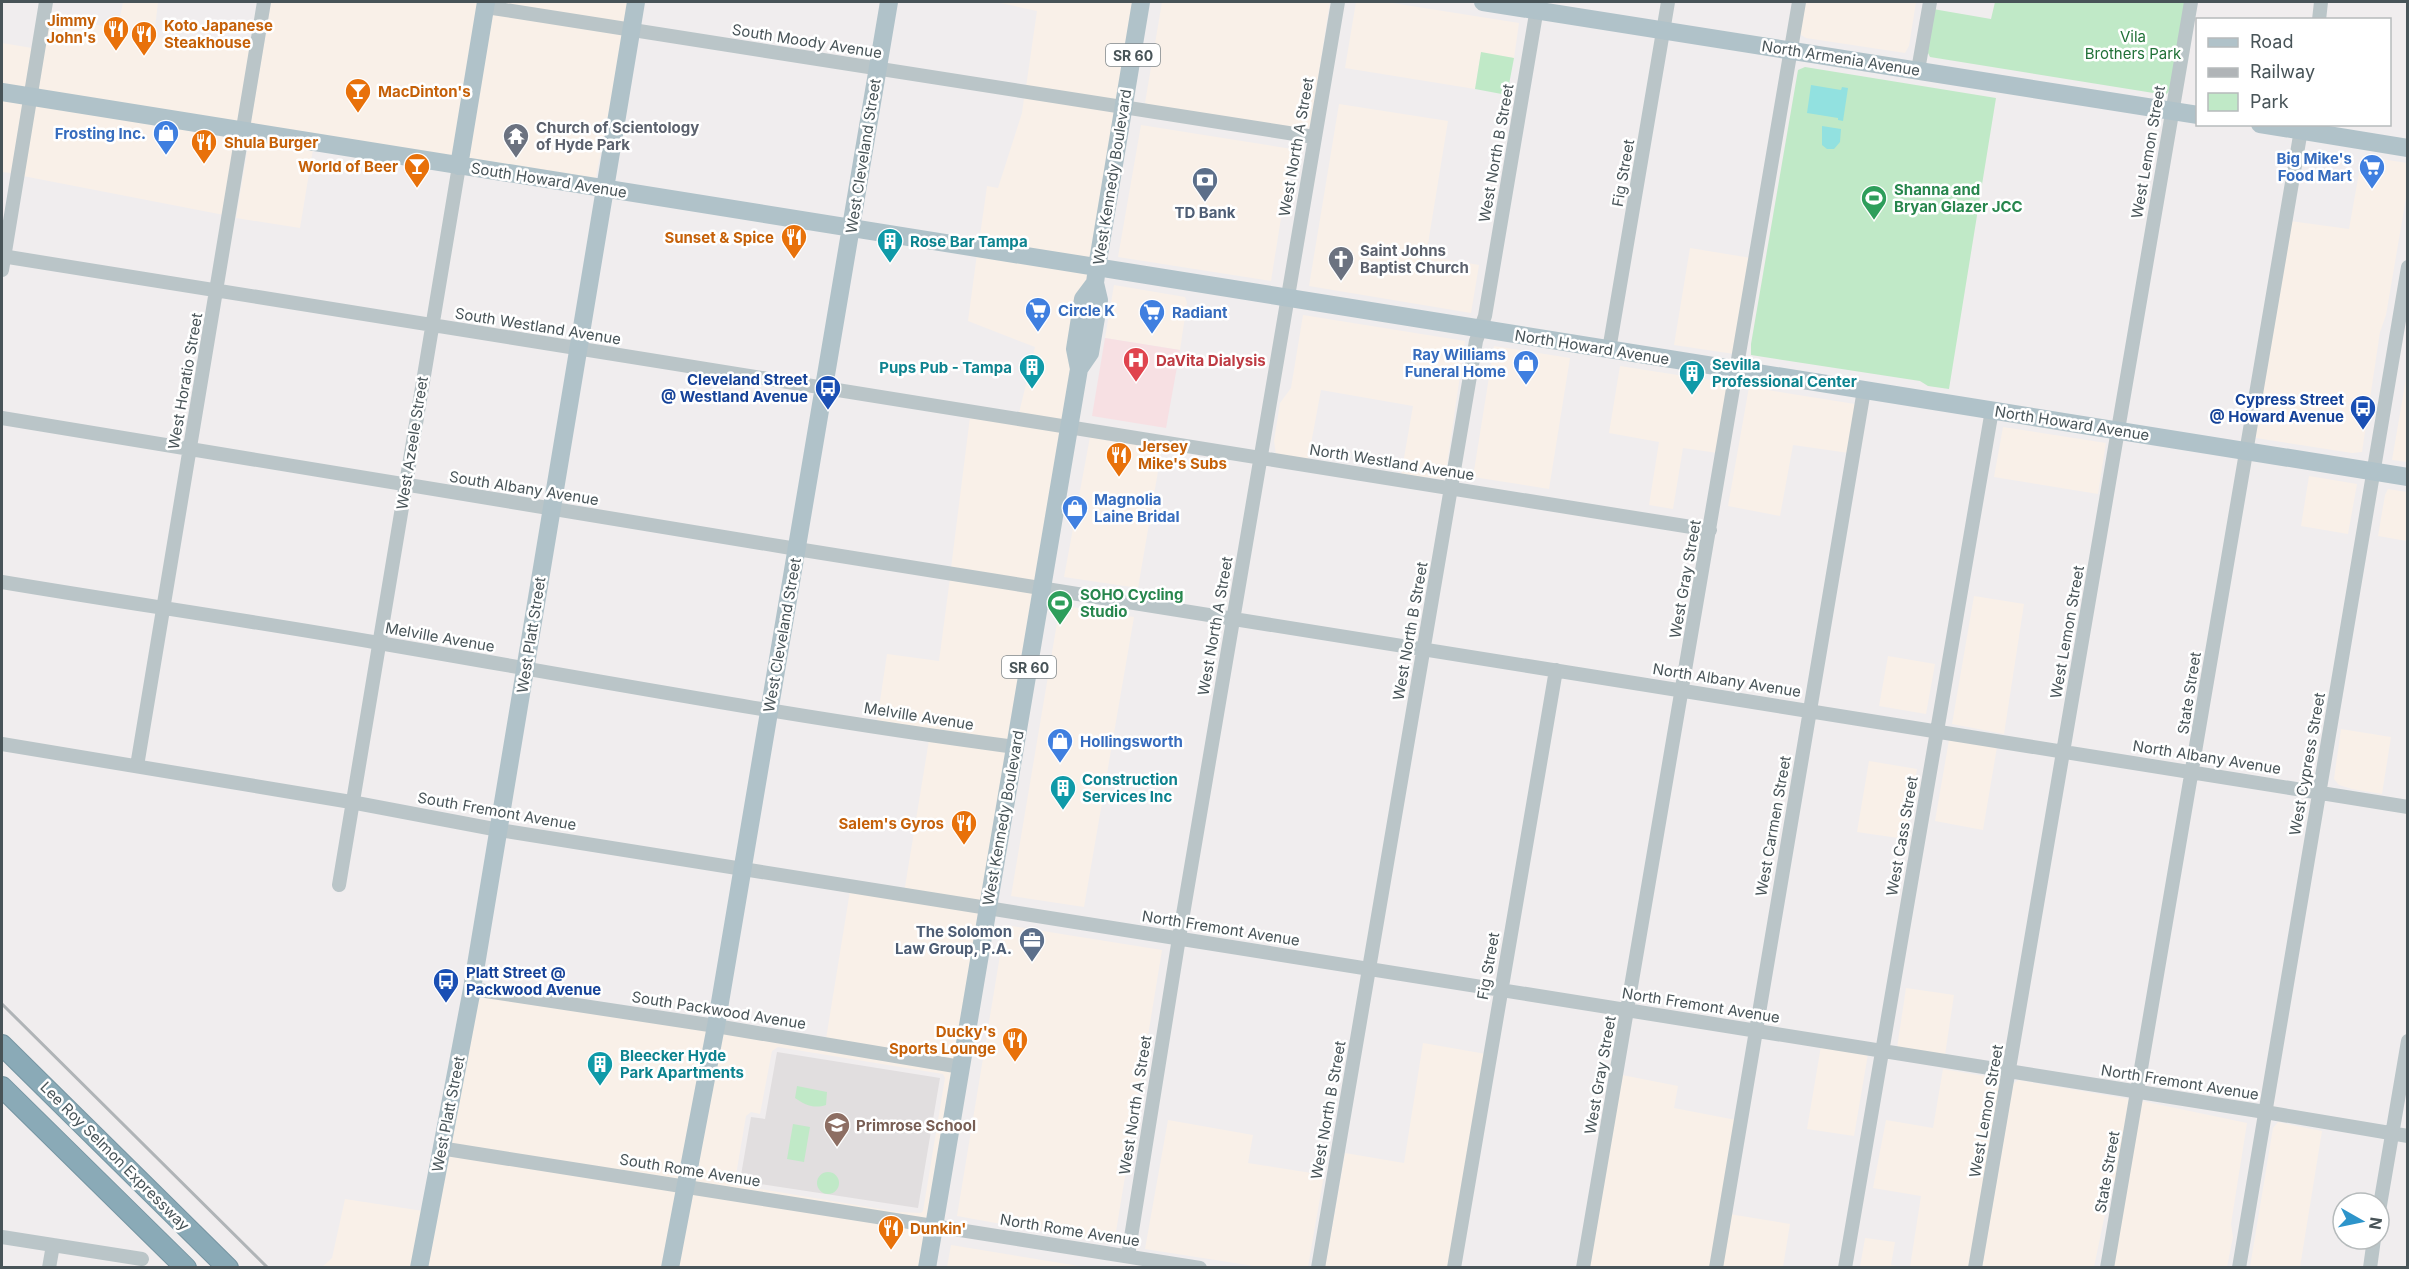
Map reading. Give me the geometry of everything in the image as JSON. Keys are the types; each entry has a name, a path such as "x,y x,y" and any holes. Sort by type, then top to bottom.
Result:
{"highway":[{"name":"Lee Roy Selmon Expressway","path":"2,1044 228,1268"},
{"name":"Lee Roy Selmon Expressway","path":"2,1087 186,1268"}],"main road":[{"name":"West Platt Street","path":"419,1268 472,989 636,2"},
{"name":"West Cleveland Street","path":"670,1268 716,1026 889,2"},
{"name":"West Kennedy Boulevard","path":"927,1268 1079,369 1075,349 1083,299 1096,275 1142,2"},
{"name":"North Armenia Avenue","path":"1483,2 1537,6 1664,30 2196,115"},
{"name":"West Azeele Street","path":"459,166 486,4"},
{"name":"South Howard Avenue","path":"2,92 851,229 1096,275"},
{"path":"2280,126 2408,147"},
{"name":"North Howard Avenue","path":"1096,275 1287,299 2408,477"}],"street":[{"path":"2,260 46,2"},
{"name":"West Horatio Street","path":"137,766 264,2"},
{"name":"West North A Street","path":"1128,1256 1179,938 1338,2"},
{"name":"Fig Street","path":"1610,350 1668,2"},
{"name":"West Gray Street","path":"1583,1268 1799,2"},
{"path":"1918,70 1930,2"},
{"name":"West Lemon Street","path":"1975,1268 2191,2"},
{"path":"2319,18 2321,2"},
{"name":"South Moody Avenue","path":"486,4 631,30 1314,137"},
{"name":"West North B Street","path":"1318,1268 1476,341 1485,316 1537,6"},
{"name":"State Street","path":"2107,1268 2301,128"},
{"name":"West Azeele Street","path":"339,885 351,802 459,166"},
{"name":"South Westland Avenue","path":"2,260 217,290 578,350 1069,427"},
{"name":"West Cypress Street","path":"2239,1268 2408,267"},
{"name":"West Carmen Street","path":"1716,1268 1864,390"},
{"name":"West Cass Street","path":"1845,1268 1992,410"},
{"name":"South Albany Avenue","path":"2,418 405,486 1042,587"},
{"name":"North Westland Avenue","path":"1069,427 1710,530"},
{"name":"Melville Avenue","path":"2,582 378,642 526,670 1015,747"},
{"name":"North Albany Avenue","path":"1042,587 2408,807"},
{"name":"Fig Street","path":"1454,1268 1556,670"},
{"name":"South Fremont Avenue","path":"2,744 351,802 499,830 988,907"},
{"name":"North Fremont Avenue","path":"988,907 2408,1136"},
{"name":"South Packwood Avenue","path":"472,989 716,1026 961,1067"},
{"path":"2382,1191 2408,1041"},
{"name":"South Rome Avenue","path":"440,1148 934,1225"},
{"name":"North Rome Avenue","path":"934,1225 1200,1268"},
{"path":"2,1237 142,1259"},
{"path":"49,1268 53,1245"},
{"path":"2370,1268 2372,1251"}],"shaded area":[{"path":"123,2 158,2 154,37 251,47 238,126 37,93 49,18 118,28"},
{"path":"271,2 480,2 453,159 250,128"},
{"path":"493,2 630,2 626,24"},
{"path":"996,2 1135,2 1118,101 1026,87 1037,11"},
{"path":"1162,2 1330,2 1311,123 1308,128 1303,130 1145,103"},
{"path":"1356,2 1386,2 1519,23 1514,58 1481,53 1475,89 1345,68"},
{"path":"1804,2 1916,2 1909,46 1905,53 1806,38 1801,35 1800,30"},
{"path":"491,13 624,34 595,182 466,161"},
{"path":"2,43 32,48 25,91 2,86"},
{"path":"2,98 23,102 11,173 2,172"},
{"path":"1024,98 1117,112 1092,261 979,243 987,186 998,188 1022,113"},
{"path":"35,104 236,137 224,215 23,176"},
{"path":"1339,104 1448,121 1426,256 1479,265 1471,313 1309,286"},
{"name":"TD Bank","path":"1141,125 1292,149 1271,281 1118,257"},
{"path":"249,139 313,149 300,228 236,218"},
{"path":"2362,156 2407,163 2407,192 2386,315 2380,332 2362,452 2352,453 2256,438 2290,221 2349,229"},
{"path":"1690,248 1751,258 1734,354 1674,345"},
{"path":"977,254 1090,272 1064,420 1019,413 1035,347 968,321"},
{"path":"1114,285 1185,297 1187,303 1180,350 1105,338"},
{"path":"1303,315 1465,341 1445,479 1401,475 1413,406 1321,390 1308,460 1276,455 1274,441 1280,403 1291,388"},
{"name":"DaVita Dialysis","path":"1105,338 1180,350 1166,428 1092,416"},
{"path":"1494,346 1570,358 1549,489 1473,477"},
{"path":"1620,366 1729,383 1718,453 1683,448 1673,509 1649,505 1659,442 1609,433"},
{"path":"2407,373 2407,462 2392,460"},
{"path":"1749,387 1855,404 1849,453 1793,445 1780,516 1728,506"},
{"path":"970,417 1062,431 1037,581 951,568"},
{"path":"2003,427 2106,443 2098,494 1994,477"},
{"path":"1090,437 1162,448 1138,588 1064,577"},
{"path":"2309,476 2357,484 2348,534 2301,526"},
{"path":"2388,489 2407,492 2407,541 2378,536"},
{"path":"950,578 1035,592 1010,741 877,721 887,654 939,661"},
{"path":"1974,596 2024,604 2004,734 1952,724"},
{"path":"1060,605 1134,617 1084,907 1011,896"},
{"path":"1888,656 1935,664 1926,714 1879,706"},
{"path":"2341,729 2391,737 2382,794 2339,785 2334,779"},
{"path":"930,734 1015,747 988,907 904,893"},
{"path":"1949,740 1997,747 1983,830 1935,821"},
{"path":"1869,761 1917,769 1905,839 1857,832"},
{"path":"850,891 981,911 956,1060 826,1039"},
{"path":"1005,925 1162,950 1114,1244 957,1216"},
{"path":"1906,988 1954,995 1945,1055 1897,1048"},
{"name":"Bleecker Hyde Park Apartments","path":"477,996 709,1030 680,1180 447,1144"},
{"path":"721,1032 954,1071 929,1219 692,1182","holes":["778,1047 943,1074 945,1078 921,1213 898,1212 736,1185 746,1116 751,1112 760,1114 772,1051"]},
{"path":"1423,1043 1486,1054 1448,1267 1325,1268 1345,1153 1404,1163"},
{"path":"1821,1046 1868,1054 1854,1136 1807,1129"},
{"name":"Primrose School","path":"777,1052 940,1078 918,1208 740,1181 751,1117 765,1119"},
{"path":"1943,1069 2002,1079 1971,1267 1910,1267 1921,1196 1873,1188 1886,1120 1933,1128"},
{"path":"1622,1075 1678,1086 1674,1108 1736,1120 1711,1267 1589,1268"},
{"path":"2018,1080 2129,1099 2119,1177 2111,1185 2094,1267 1982,1268 2013,1084"},
{"path":"2142,1101 2247,1123 2231,1224 2233,1237 2227,1267 2113,1268"},
{"path":"1168,1120 1253,1135 1248,1163 1324,1175 1308,1267 1260,1267 1145,1249"},
{"path":"2278,1122 2322,1131 2300,1267 2250,1267 2273,1128"},
{"path":"445,1155 678,1191 664,1267 425,1268"},
{"path":"685,1186 934,1225 927,1267 677,1268"},
{"path":"345,1199 423,1211 413,1267 321,1268 332,1258"},
{"path":"1729,1214 1790,1224 1783,1267 1720,1268"},
{"path":"1865,1238 1895,1242 1891,1265 1904,1267 1860,1267"},
{"path":"951,1245 1085,1267 947,1267"}],"green space":[{"name":"Vila Brothers Park","path":"1995,2 2187,2 2172,87 2166,95 1930,57 1927,51 1933,9 1991,19"},
{"path":"1481,52 1514,58 1507,95 1475,89"},
{"name":"Shanna and Bryan Glazer JCC","path":"1805,67 1996,98 1949,389 1928,386 1920,381 1751,355 1798,70"},
{"path":"797,1086 827,1092 826,1105 814,1106 795,1098"},
{"path":"793,1124 810,1127 804,1162 787,1159"},
{"path":"828,1172 836,1175 839,1183 836,1191 828,1194 820,1191 817,1183 820,1175"}],"water":[{"path":"1811,85 1841,90 1842,87 1848,88 1843,121 1838,118 1807,113"},
{"path":"1822,126 1841,129 1840,142 1834,149 1827,149 1822,145"}],"railway":[{"path":"2,1004 268,1268"}],"place":[{"name":"Jimmy John's","path":"116,52"},
{"name":"Koto Japanese Steakhouse","path":"144,57"},
{"name":"MacDinton's","path":"358,114"},
{"name":"Frosting Inc.","path":"166,156"},
{"name":"Church of Scientology of Hyde Park","path":"516,159"},
{"name":"Shula Burger","path":"204,165"},
{"name":"World of Beer","path":"417,189"},
{"name":"Big Mike's Food Mart","path":"2372,190"},
{"name":"TD Bank","path":"1205,203"},
{"name":"Shanna and Bryan Glazer JCC","path":"1874,221"},
{"name":"Sunset & Spice","path":"794,260"},
{"name":"Rose Bar Tampa","path":"890,264"},
{"name":"Saint Johns Baptist Church","path":"1341,282"},
{"name":"Circle K","path":"1038,333"},
{"name":"Radiant","path":"1152,335"},
{"name":"DaVita Dialysis","path":"1136,383"},
{"name":"Ray Williams Funeral Home","path":"1526,386"},
{"name":"Pups Pub - Tampa","path":"1032,390"},
{"name":"Sevilla Professional Center","path":"1692,396"},
{"name":"Cleveland Street @ Westland Avenue","path":"828,411"},
{"name":"Cypress Street @ Howard Avenue","path":"2363,431"},
{"name":"Jersey Mike's Subs","path":"1119,478"},
{"name":"Magnolia Laine Bridal","path":"1075,531"},
{"name":"SOHO Cycling Studio","path":"1060,626"},
{"name":"Hollingsworth","path":"1060,764"},
{"name":"Construction Services Inc","path":"1063,811"},
{"name":"Salem's Gyros","path":"964,846"},
{"name":"The Solomon Law Group, P.A.","path":"1032,963"},
{"name":"Platt Street @ Packwood Avenue","path":"446,1004"},
{"name":"Ducky's Sports Lounge","path":"1015,1063"},
{"name":"Bleecker Hyde Park Apartments","path":"600,1087"},
{"name":"Primrose School","path":"837,1148"},
{"name":"Dunkin'","path":"891,1251"}]}
